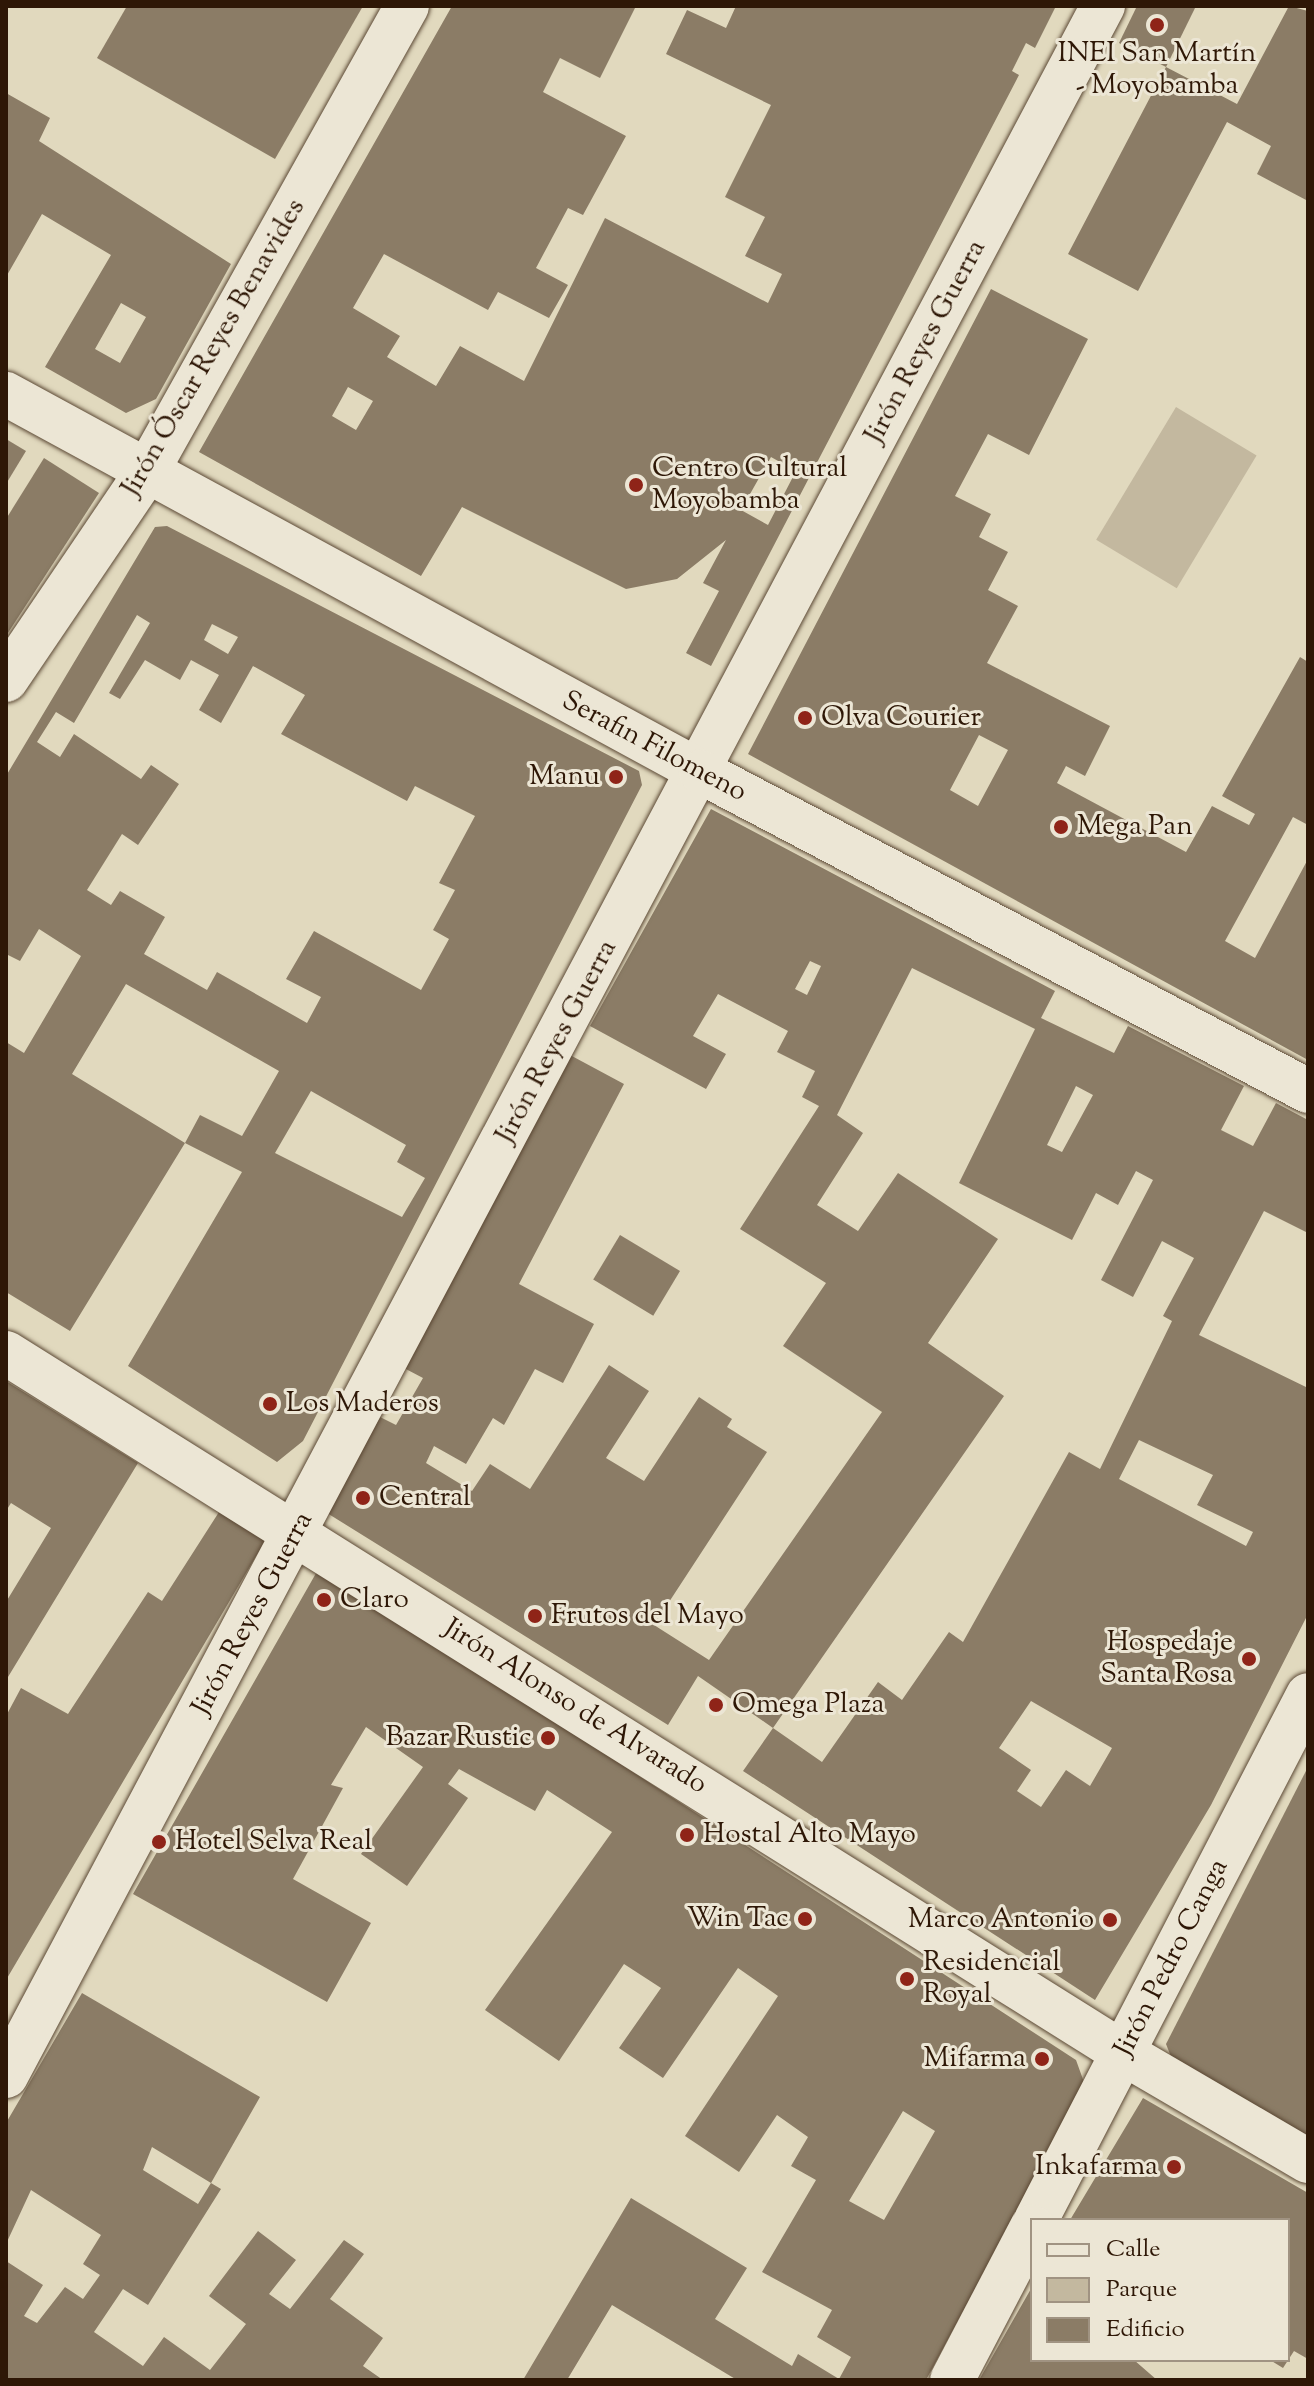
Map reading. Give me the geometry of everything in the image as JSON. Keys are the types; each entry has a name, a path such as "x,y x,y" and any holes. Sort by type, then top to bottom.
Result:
{"street":[{"name":"Jirón Óscar Reyes Benavides","path":"6,680 145,475 407,6"},
{"name":"Jirón Reyes Guerra","path":"6,2076 701,772 1103,6"},
{"name":"Serafin Filomeno","path":"6,394 145,475 1308,1091"},
{"name":"Jirón Alonso de Alvarado","path":"6,1353 1123,2053 1308,2161"},
{"name":"Jirón Pedro Canga","path":"1037,2218 1308,1695"},
{"path":"952,2380 1030,2231"}],"green space":[{"path":"1176,407 1257,455 1177,588 1096,540"}],"building":[{"path":"127,6 363,6 275,159 97,58"},
{"path":"452,6 636,6 600,78 560,58 543,92 626,136 583,215 568,208 536,268 568,285 549,318 498,292 488,310 384,254 353,308 400,336 387,357 436,386 460,346 524,381 605,218 768,303 782,274 745,256 765,217 725,197 771,105 666,54 687,10 726,28 736,6 1056,6 1035,48 1026,43 1012,71 1019,75 711,666 686,653 719,591 703,583 726,540 677,579 626,589 462,507 421,576 199,452","holes":["348,387 373,401 356,430 332,416","771,457 796,471 768,525 741,510"]},
{"name":"INEI San Martín - Moyobamba","path":"1137,6 1196,6 1166,67 1119,43"},
{"path":"1289,6 1308,11 1308,201 1257,174 1271,146 1227,122 1138,291 1068,254 1166,67 1237,104"},
{"path":"6,93 50,118 39,141 231,264 156,399 126,413 45,367 111,255 42,214 6,277","holes":["121,303 146,317 120,363 95,349"]},
{"path":"991,289 1088,339 1029,455 988,434 955,496 991,514 979,537 1008,552 988,590 1018,606 987,663 1110,726 1085,776 1066,766 1057,783 1186,852 1212,806 1249,825 1255,814 1222,796 1300,657 1308,662 1308,825 1293,817 1225,941 1255,958 1308,859 1308,1060 748,754","holes":["979,735 1008,750 978,806 950,790"]},
{"path":"6,439 26,451 6,484"},
{"path":"44,458 99,493 6,636 6,519"},
{"path":"167,526 639,771 642,785 303,1441 277,1462 128,1366 242,1172 185,1143 70,1331 6,1292 6,1042 24,1053 81,956 39,929 20,961 6,954 6,776 155,527","holes":["137,615 150,623 109,693 120,699 145,660 180,680 191,660 219,675 199,710 221,723 253,666 305,695 281,734 407,801 415,786 475,816 439,883 455,890 433,930 449,939 421,990 314,931 286,979 321,997 307,1023 217,972 207,990 144,954 165,917 120,891 111,905 87,890 122,834 138,845 179,784 151,765 141,779 74,734 60,757 37,742 56,712 74,723","212,624 238,637 228,654 204,640","126,984 279,1071 242,1136 200,1115 185,1143 72,1074","311,1091 406,1145 397,1162 425,1178 402,1217 275,1153"]},
{"path":"711,809 1055,991 1041,1018 1114,1053 1128,1026 1244,1086 1221,1130 1253,1146 1276,1103 1308,1120 1308,1233 1264,1211 1199,1335 1308,1388 1308,1614 1211,1805 1095,2000 743,1771 773,1728 698,1676 668,1725 327,1513 380,1417 396,1425 423,1378 402,1367 570,1055 624,1084 519,1284 594,1324 563,1383 535,1369 504,1425 493,1418 466,1464 434,1446 426,1463 472,1491 490,1464 530,1489 609,1365 649,1391 606,1458 644,1481 699,1397 732,1419 727,1427 767,1452 654,1625 709,1660 882,1412 783,1346 826,1283 740,1229 819,1106 802,1097 815,1071 777,1052 788,1031 718,994 693,1036 726,1054 706,1089 590,1026","holes":["810,961 821,966 807,995 795,989","912,968 1035,1029 959,1183 1072,1240 1096,1193 1118,1205 1136,1171 1153,1180 1101,1280 1133,1297 1162,1241 1194,1258 1163,1316 1172,1321 1100,1469 1069,1452 963,1642 949,1632 902,1700 878,1682 822,1762 773,1728 1004,1396 928,1343 998,1239 898,1173 858,1231 817,1205 863,1133 837,1115","1076,1086 1093,1095 1062,1152 1047,1145","1139,1440 1213,1475 1197,1505 1253,1532 1246,1546 1119,1479","1031,1701 1112,1748 1090,1786 1066,1770 1041,1807 1017,1791 1031,1770 999,1748"]},
{"path":"620,1235 680,1271 653,1316 593,1280"},
{"path":"6,1381 138,1463 8,1677 6,1602 51,1528 11,1503 6,1511"},
{"path":"219,1512 265,1541 6,1980 6,1716 21,1688 68,1714 148,1592 162,1601"},
{"path":"319,1568 1076,2060 1085,2085 926,2380 737,2380 612,2305 567,2380 523,2380 631,2198 747,2268 715,2319 792,2366 798,2354 839,2379 851,2357 817,2337 832,2310 762,2272 816,2180 791,2166 808,2137 777,2115 739,2172 685,2136 778,1996 738,1968 663,2078 619,2048 661,1988 624,1964 559,2061 485,2010 612,1832 547,1790 535,1811 459,1769 448,1784 468,1798 407,1886 361,1854 423,1767 366,1727 331,1785 343,1788 293,1879 371,1923 327,2002 133,1894","holes":["903,2111 935,2131 884,2220 849,2201"]},
{"path":"1308,1767 1308,2140 1175,2067 1166,2044"},
{"path":"82,1993 260,2097 211,2183 221,2189 148,2305 123,2289 94,2332 143,2366 164,2337 210,2370 246,2324 209,2296 258,2231 296,2260 269,2294 290,2309 344,2240 364,2254 330,2299 383,2338 363,2366 383,2380 6,2380 6,2261 43,2285 24,2316 37,2323 65,2287 83,2299 100,2275 83,2264 101,2235 31,2190 6,2244 6,2123","holes":["152,2147 211,2183 198,2204 143,2170"]},
{"path":"1143,2098 1308,2193 1308,2359 1294,2351 1290,2357 1290,2218 1071,2218"},
{"path":"1030,2291 1030,2362 1136,2362 1157,2380 979,2380"},
{"path":"1273,2362 1287,2362 1283,2368"}],"place":[{"name":"INEI San Martín - Moyobamba","path":"1157,25"},
{"name":"Centro Cultural Moyobamba","path":"636,485"},
{"name":"Olva Courier","path":"805,718"},
{"name":"Manu","path":"616,777"},
{"name":"Mega Pan","path":"1061,827"},
{"name":"Los Maderos","path":"270,1404"},
{"name":"Central","path":"363,1498"},
{"name":"Claro","path":"324,1600"},
{"name":"Frutos del Mayo","path":"535,1616"},
{"name":"Hospedaje Santa Rosa","path":"1249,1659"},
{"name":"Omega Plaza","path":"716,1705"},
{"name":"Bazar Rustic","path":"548,1738"},
{"name":"Hostal Alto Mayo","path":"687,1835"},
{"name":"Hotel Selva Real","path":"159,1842"},
{"name":"Win Tac","path":"805,1919"},
{"name":"Marco Antonio","path":"1110,1920"},
{"name":"Residencial Royal","path":"907,1979"},
{"name":"Mifarma","path":"1042,2059"},
{"name":"Inkafarma","path":"1174,2167"}]}
